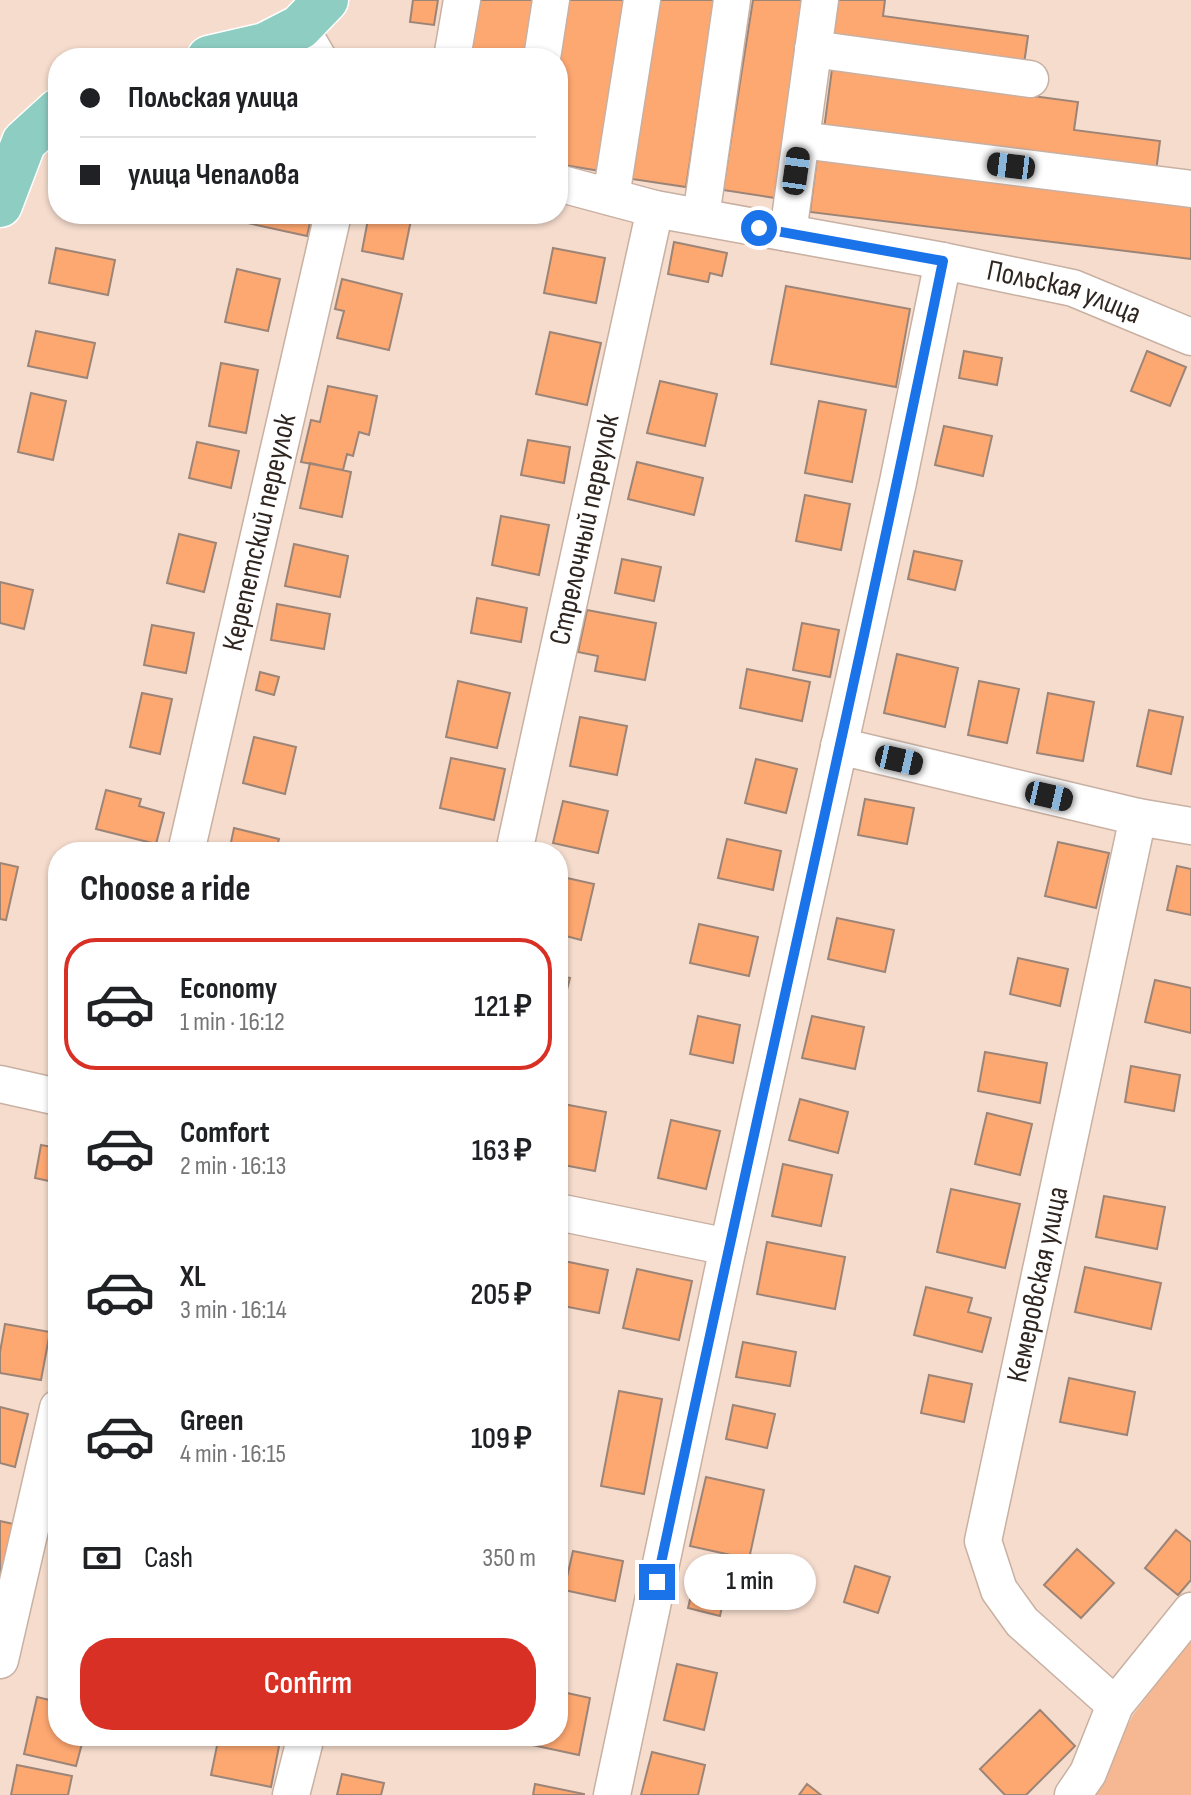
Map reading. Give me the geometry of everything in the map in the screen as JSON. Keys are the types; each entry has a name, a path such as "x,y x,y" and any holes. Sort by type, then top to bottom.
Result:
{"main road":[{"path":"245,48 302,32"},
{"path":"1,199 24,142 48,120"}],"street":[{"path":"454,48 462,0"},
{"path":"544,48 551,0"},
{"path":"611,197 642,0"},
{"path":"701,217 732,0"},
{"path":"788,233 820,0"},
{"path":"813,49 1030,79"},
{"path":"801,140 1191,189"},
{"name":"Польская улица","path":"568,186 655,209 1073,288 1191,337"},
{"name":"Стрелочный переулок","path":"516,842 655,209"},
{"name":"Керепетский переулок","path":"188,842 331,224"},
{"path":"612,1795 728,1247 898,482 943,261"},
{"path":"839,746 1138,817 1191,826"},
{"name":"Кемеровская улица","path":"1115,1705 1022,1622 999,1590 983,1541 1138,817"},
{"path":"0,1084 48,1095"},
{"path":"568,1214 728,1247"},
{"path":"0,1660 48,1451"},
{"path":"1073,1795 1088,1773 1115,1705 1191,1611"},
{"path":"291,1795 303,1746"}],"shaded area":[{"path":"1191,1638 1191,1795 1091,1795 1133,1715"}],"building":[{"path":"413,0 438,0 434,25 410,22"},
{"path":"479,0 535,0 528,48 472,48"},
{"path":"569,0 626,0 600,171 568,166 568,48 561,48"},
{"path":"659,0 715,0 686,187 632,179"},
{"path":"753,0 805,0 775,198 723,190"},
{"path":"838,0 885,0 883,16 1028,36 1024,64 833,37"},
{"path":"832,69 1078,102 1074,130 1160,141 1156,172 824,129"},
{"path":"817,157 1191,203 1191,259 810,212"},
{"path":"252,224 310,224 307,236"},
{"path":"367,224 410,224 403,259 362,251"},
{"path":"674,242 727,253 722,276 710,273 708,282 668,274"},
{"path":"56,248 115,260 108,295 49,283"},
{"path":"553,248 605,258 596,303 544,293"},
{"path":"237,269 280,279 268,331 225,322"},
{"path":"342,279 402,294 389,350 337,338 344,311 335,309"},
{"path":"786,286 910,309 896,387 771,364"},
{"path":"36,331 95,343 87,378 28,366"},
{"path":"550,332 601,343 587,405 536,394"},
{"path":"964,351 1002,358 997,385 959,378"},
{"path":"1147,351 1186,367 1170,406 1131,391"},
{"path":"221,363 258,370 246,433 209,426"},
{"path":"660,381 717,394 705,446 647,433"},
{"path":"328,386 377,396 369,435 359,432 353,456 347,454 343,470 301,462 311,420 320,422"},
{"path":"31,393 66,401 53,460 18,452"},
{"path":"819,401 866,410 852,482 805,473"},
{"path":"944,426 992,436 983,476 935,465"},
{"path":"528,440 570,447 564,483 521,475"},
{"path":"197,442 239,451 231,488 189,478"},
{"path":"637,462 703,478 694,515 628,499"},
{"path":"310,463 351,472 342,517 300,508"},
{"path":"805,495 850,504 841,550 796,541"},
{"path":"501,516 549,525 539,575 492,565"},
{"path":"179,534 216,543 204,592 167,583"},
{"path":"294,544 348,556 340,597 285,586"},
{"path":"914,551 962,561 955,590 908,579"},
{"path":"622,559 661,567 654,601 615,593"},
{"path":"0,582 33,590 24,629 0,623"},
{"path":"477,598 527,608 521,642 471,633"},
{"path":"277,604 330,614 324,649 271,640"},
{"path":"587,610 656,623 645,680 595,671 598,656 578,652"},
{"path":"802,623 839,630 830,677 793,670"},
{"path":"152,625 194,633 186,673 144,665"},
{"path":"897,654 958,668 945,727 884,713"},
{"path":"747,669 810,682 802,721 740,708"},
{"path":"260,672 279,677 274,695 256,690"},
{"path":"458,681 510,693 497,748 446,737"},
{"path":"979,681 1019,689 1007,743 968,735"},
{"path":"142,693 172,699 160,754 130,747"},
{"path":"1048,693 1094,702 1083,761 1037,753"},
{"path":"1149,710 1183,717 1171,774 1137,766"},
{"path":"580,717 627,726 617,775 570,766"},
{"path":"254,737 296,747 285,794 243,783"},
{"path":"451,758 505,769 494,820 440,808"},
{"path":"756,759 797,769 786,813 745,803"},
{"path":"106,790 141,799 139,806 164,813 157,842 96,829"},
{"path":"865,799 914,808 907,844 858,835"},
{"path":"563,801 608,811 598,853 568,846 568,842 553,842"},
{"path":"234,828 279,839 278,842 231,842"},
{"path":"727,839 781,851 773,890 718,878"},
{"path":"1058,842 1109,853 1096,908 1045,896"},
{"path":"0,863 18,867 6,920 0,919"},
{"path":"1177,866 1191,869 1191,915 1167,910"},
{"path":"568,878 594,884 581,940 568,937"},
{"path":"837,918 894,930 885,972 828,959"},
{"path":"699,924 758,937 749,976 690,963"},
{"path":"1018,958 1068,969 1060,1006 1010,994"},
{"path":"1155,980 1191,988 1191,1033 1145,1022"},
{"path":"698,1016 740,1025 733,1063 690,1054"},
{"path":"812,1016 864,1027 855,1069 802,1058"},
{"path":"985,1052 1047,1063 1040,1103 978,1091"},
{"path":"1131,1066 1180,1075 1174,1111 1125,1102"},
{"path":"800,1099 848,1112 838,1153 789,1140"},
{"path":"568,1105 606,1112 595,1171 568,1166"},
{"path":"987,1113 1032,1124 1020,1175 975,1164"},
{"path":"671,1120 720,1131 706,1189 658,1178"},
{"path":"41,1145 48,1146 48,1181 35,1178"},
{"path":"783,1164 832,1175 821,1226 772,1216"},
{"path":"951,1189 1020,1204 1005,1268 937,1252"},
{"path":"1104,1196 1165,1207 1157,1249 1096,1237"},
{"path":"767,1242 845,1257 835,1309 757,1294"},
{"path":"568,1262 608,1270 599,1313 568,1307"},
{"path":"1085,1267 1161,1283 1151,1329 1075,1312"},
{"path":"637,1269 692,1281 679,1340 623,1328"},
{"path":"926,1287 972,1298 968,1312 991,1318 982,1352 914,1335"},
{"path":"5,1324 48,1332 41,1380 0,1373"},
{"path":"743,1342 796,1352 790,1386 736,1377"},
{"path":"929,1375 972,1384 964,1422 921,1413"},
{"path":"1069,1378 1135,1392 1127,1435 1060,1422"},
{"path":"619,1391 662,1399 644,1494 601,1486"},
{"path":"733,1405 775,1414 767,1448 726,1439"},
{"path":"0,1407 28,1414 15,1467 0,1463"},
{"path":"706,1477 764,1490 749,1559 690,1546"},
{"path":"0,1521 18,1525 7,1576 0,1575"},
{"path":"1176,1530 1191,1542 1191,1580 1178,1595 1145,1568"},
{"path":"1077,1549 1114,1583 1081,1618 1044,1585"},
{"path":"573,1551 623,1561 615,1601 568,1591"},
{"path":"698,1566 729,1574 720,1616 688,1608"},
{"path":"855,1566 890,1577 878,1613 844,1602"},
{"path":"677,1664 717,1673 704,1730 664,1720"},
{"path":"568,1693 590,1698 579,1755 537,1746 568,1746"},
{"path":"37,1697 48,1700 48,1746 81,1746 76,1766 24,1754"},
{"path":"1040,1710 1075,1746 1026,1795 1005,1795 980,1769"},
{"path":"217,1746 279,1746 271,1787 211,1775"},
{"path":"652,1752 705,1765 698,1795 641,1795"},
{"path":"17,1765 72,1776 68,1795 11,1795"},
{"path":"342,1774 384,1783 381,1795 337,1795"},
{"path":"535,1784 584,1794 584,1795 533,1795"},
{"path":"807,1784 821,1795 799,1795"}],"route":[{"path":"657,1582 898,482 943,261 759,228"}]}
